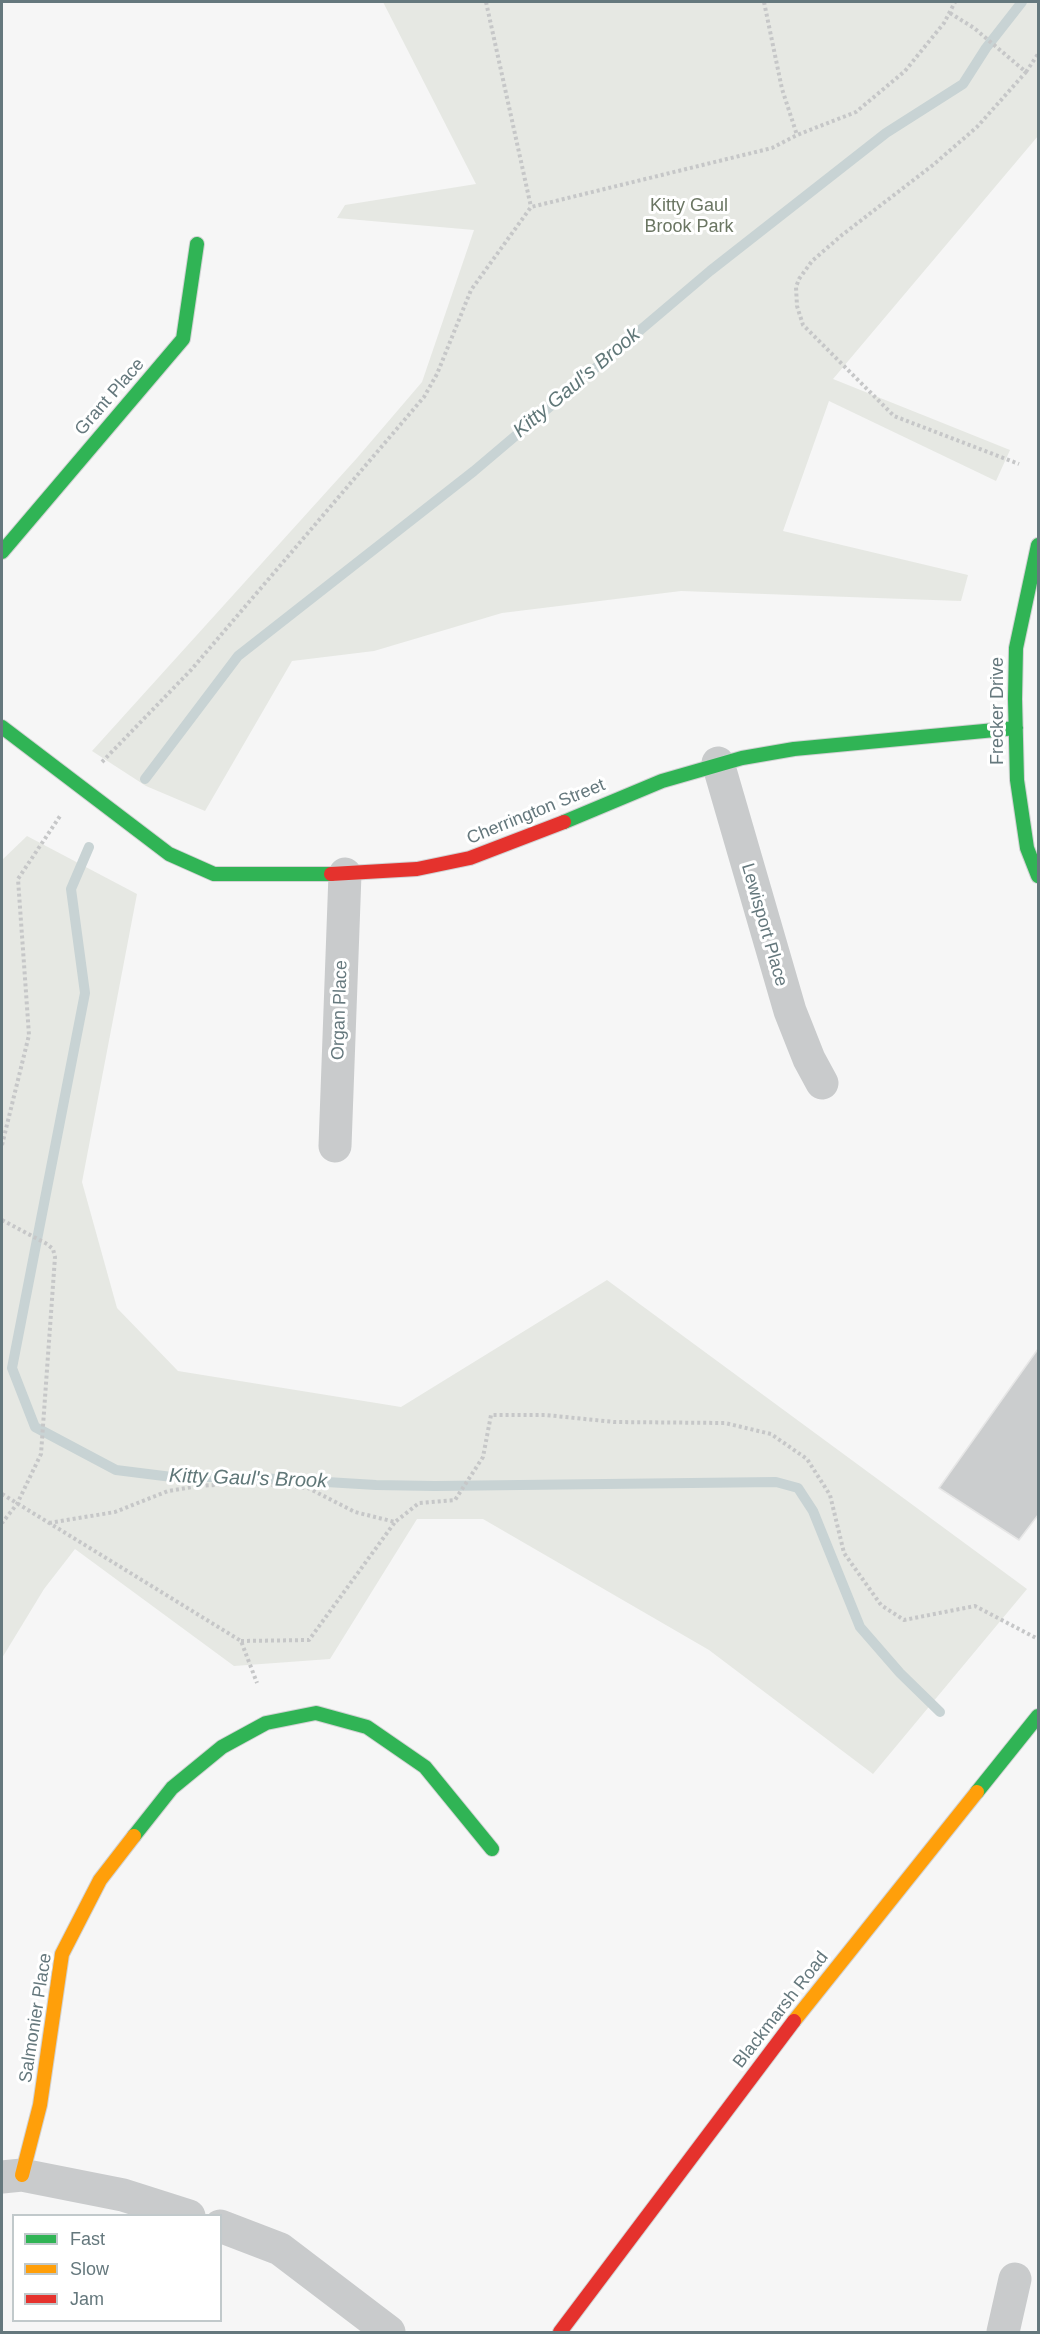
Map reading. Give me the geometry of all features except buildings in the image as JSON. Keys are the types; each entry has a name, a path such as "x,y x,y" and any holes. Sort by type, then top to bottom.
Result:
{"street":[{"name":"Grant Place","path":"2,552 183,339 197,244"},
{"name":"Frecker Drive","path":"1038,545 1016,648 1017,780 1027,848 1038,876"},
{"name":"Cherrington Street","path":"2,727 169,854 214,874 345,874 407,870 470,858 519,841 662,781 718,763 794,749 1016,728"},
{"name":"Lewisport Place","path":"718,763 790,1011 809,1059 822,1083"},
{"name":"Organ Place","path":"335,1146 345,874"},
{"name":"Salmonier Place","path":"12,2176 40,2105 62,1954 100,1880 172,1788 222,1747 266,1723 316,1713 366,1727 425,1767 492,1849"},
{"name":"Blackmarsh Road","path":"560,2332 783,2035 1038,1716"},
{"path":"12,2176 123,2195 183,2214"},
{"path":"222,2227 280,2249 389,2332"},
{"path":"1003,2332 1015,2279"}],"path":[{"path":"486,2 531,207"},
{"path":"764,2 783,89 797,135"},
{"path":"102,763 191,669 424,398 437,375 471,290 531,207 772,148 797,135 856,112 905,72 935,35 955,2"},
{"path":"950,13 974,28 1026,72"},
{"path":"1019,464 894,416 803,325 796,297 799,279 812,261 977,128 1026,72 1038,54"},
{"path":"2,1145 29,1035 18,879 60,816"},
{"path":"2,1220 53,1249 55,1257 41,1454 17,1504 2,1523"},
{"path":"2,1494 241,1641 309,1640 396,1522 419,1503 455,1500 483,1457 491,1415 546,1415 614,1422 725,1423 771,1434 807,1459 830,1496 844,1553 881,1605 904,1620 975,1606 1038,1640"},
{"path":"49,1523 115,1512 168,1491 198,1486 245,1483 309,1488 355,1512 396,1522"},
{"path":"241,1641 257,1683"}],"green space":[{"name":"Kitty Gaul Brook Park","path":"383,2 1038,2 1038,136 833,379 1010,450 996,481 829,401 783,531 968,575 961,601 681,591 502,613 374,651 292,661 205,811 146,786 92,751 357,458 422,382 474,230 337,218 345,205 476,184"},
{"path":"27,836 137,894 82,1182 117,1308 178,1371 401,1407 607,1280 1027,1589 873,1774 709,1650 483,1519 417,1519 330,1659 234,1666 75,1549 44,1589 2,1658 2,860"}],"waterway":[{"name":"Kitty Gaul's Brook","path":"145,779 238,656 474,471 710,271 886,133 963,84 986,48 1022,2"},
{"name":"Kitty Gaul's Brook","path":"89,847 71,889 85,993 12,1368 35,1427 116,1470 172,1477 244,1477 435,1486 776,1482 798,1488 813,1511 860,1627 900,1673 940,1712"}],"traffic: fast":[{"path":"2,552 183,339 197,244"},
{"path":"1038,545 1016,648 1015,699 1017,780 1027,848 1038,876"},
{"path":"2,727 169,854 214,874 331,874"},
{"path":"564,822 662,781 742,758 794,749 1016,728"},
{"path":"134,1836 172,1788 222,1747 266,1723 316,1713 367,1727 425,1767 492,1849"},
{"path":"977,1792 1038,1716"}],"traffic: slow":[{"path":"794,2021 977,1792"},
{"path":"22,2175 40,2105 62,1954 100,1880 134,1836"}],"traffic: jam":[{"path":"331,874 417,869 470,858 564,822"},
{"path":"560,2332 794,2021"}]}
